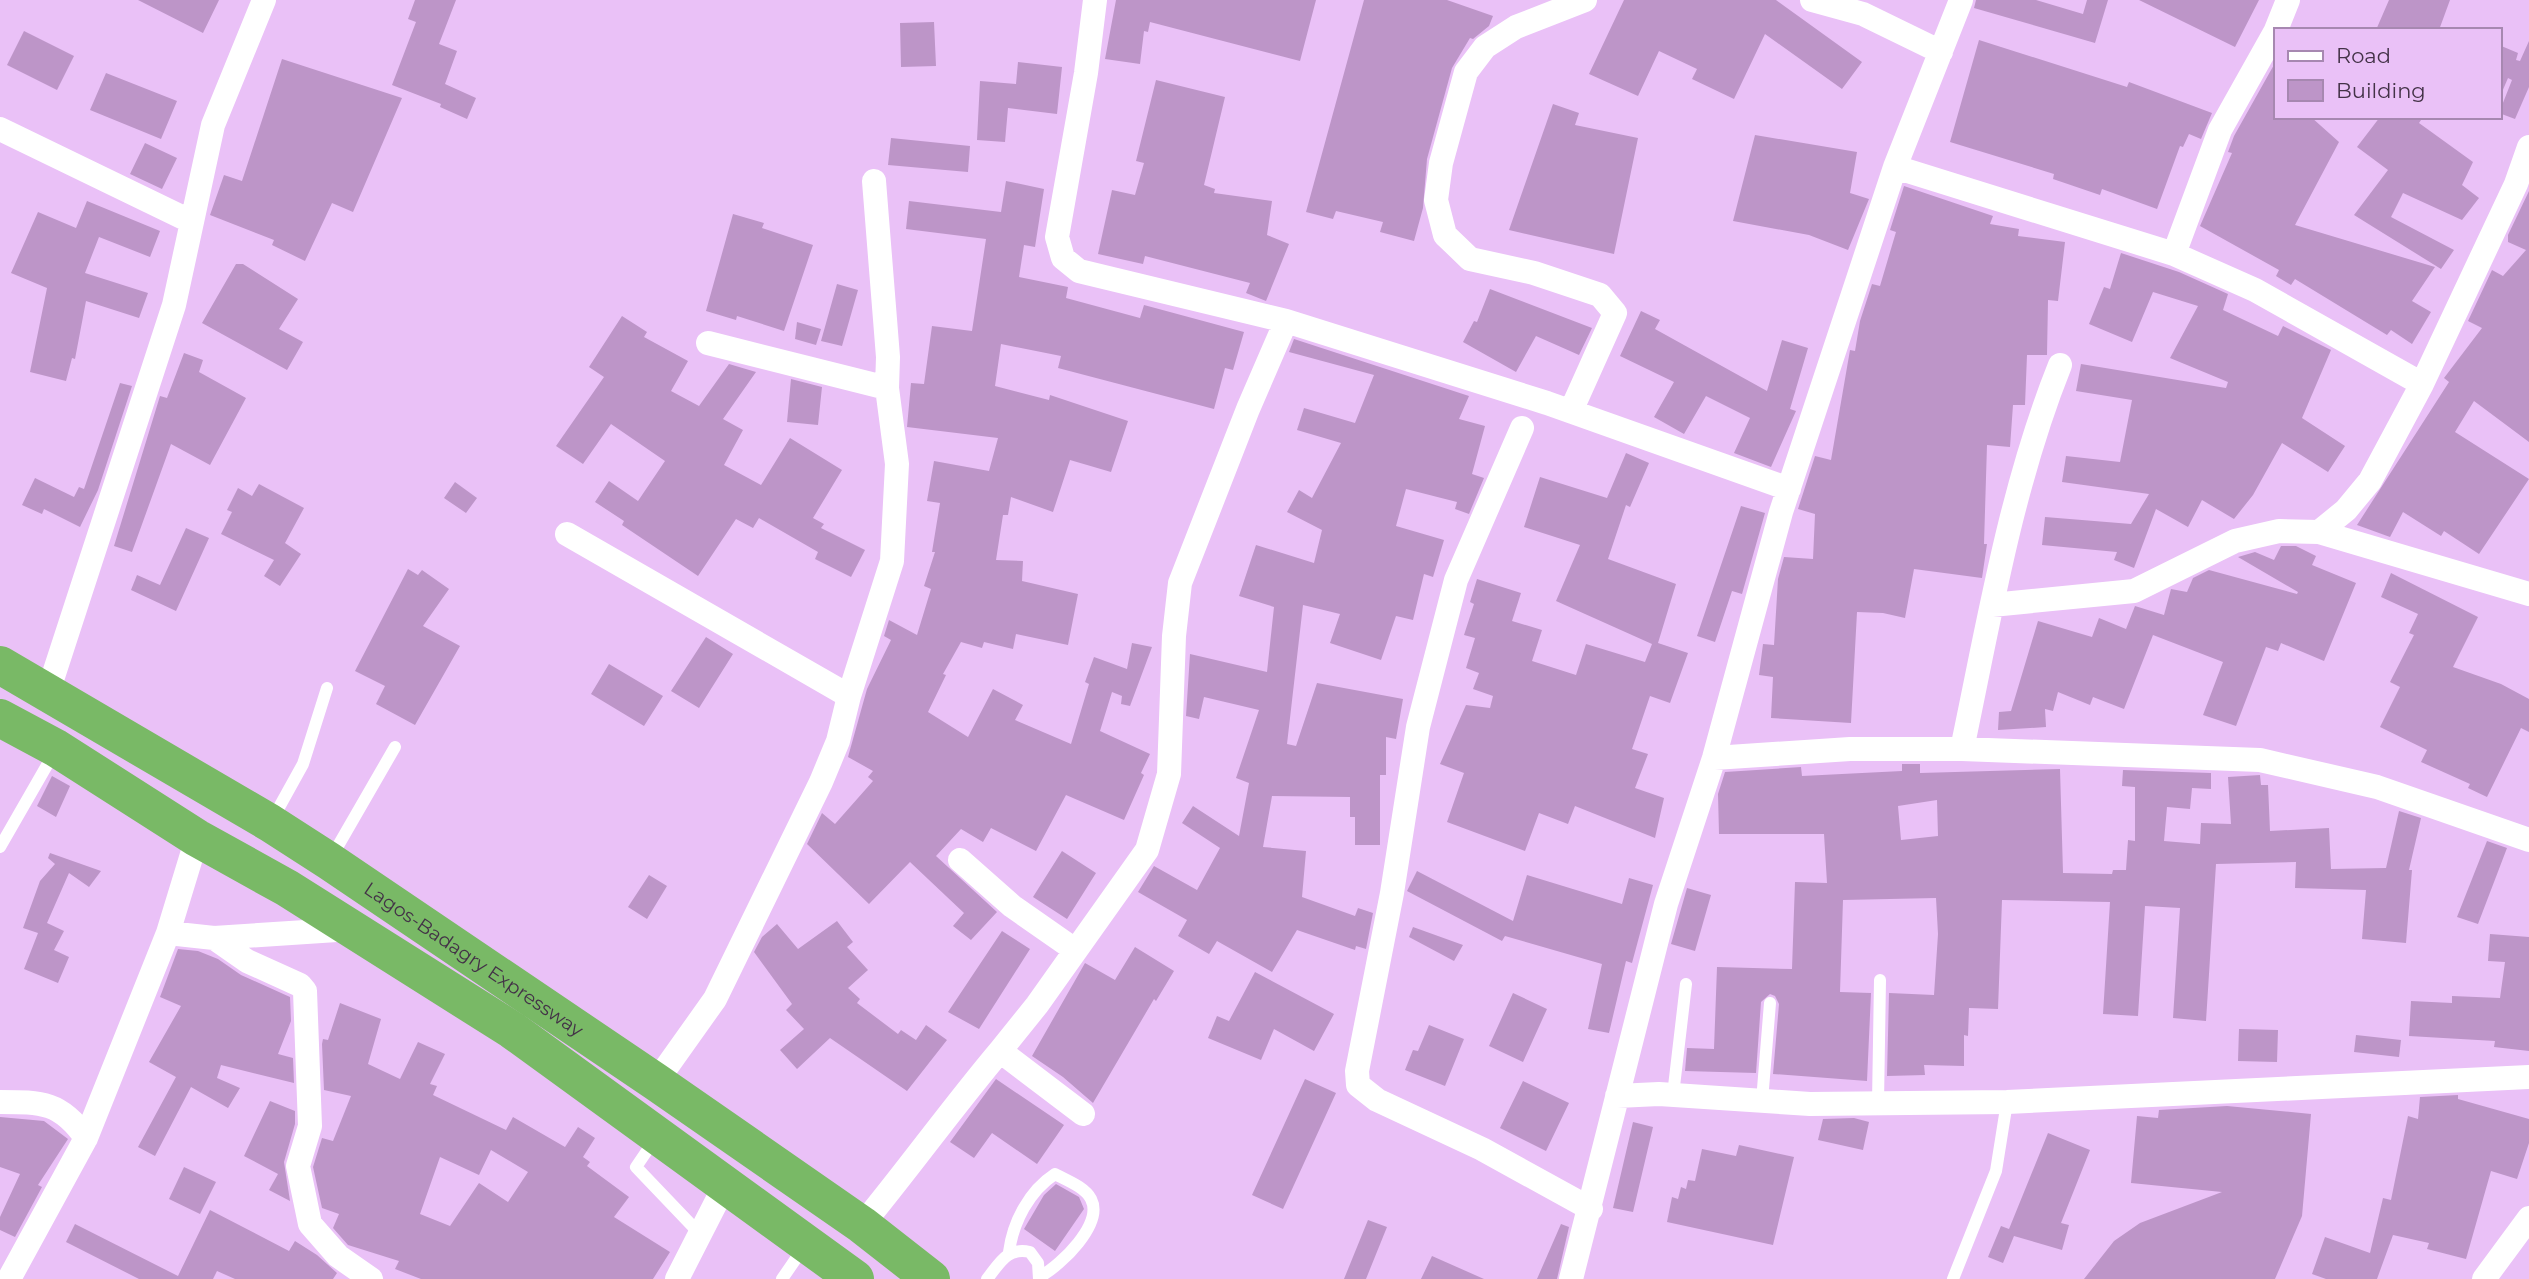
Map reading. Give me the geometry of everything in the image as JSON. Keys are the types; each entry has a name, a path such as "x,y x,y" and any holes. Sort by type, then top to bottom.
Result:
{"highway":[{"name":"Lagos-Badagry Expressway","path":"0,665 270,823 329,861 862,1225 931,1279"},
{"name":"Lagos-Badagry Expressway","path":"0,718 56,748 197,838 353,929 512,1030 855,1279"}],"street":[{"path":"48,692 174,305 190,221 214,125 264,0"},
{"path":"1095,0 1086,73 1057,237 1063,258 1079,271 1286,321 1571,411 1789,489"},
{"path":"1571,411 1615,313 1601,295 1534,273 1470,259 1445,235 1436,200 1441,163 1466,72 1485,47 1516,27 1585,0"},
{"path":"1812,0 1863,14 1941,52"},
{"path":"1571,1279 1591,1209 1666,904 1714,758 1789,489 1895,167 1961,0"},
{"path":"2277,28 2288,0"},
{"path":"2174,254 2220,130 2274,35"},
{"path":"0,129 190,221"},
{"path":"2319,532 2346,510 2370,481 2422,384 2516,184 2529,147"},
{"path":"1895,167 2174,254 2255,290 2422,384"},
{"path":"656,1082 715,999 821,782 838,741 849,696 892,561 897,464 887,388 888,357 874,181"},
{"path":"862,1225 914,1163 954,1105 1037,1005 1147,850 1170,774 1174,636 1180,583 1286,321"},
{"path":"708,343 887,388"},
{"path":"1962,749 1992,605 2038,419 2060,365"},
{"path":"1522,428 1456,580 1418,727 1374,999 1357,1071 1358,1084 1377,1100 1482,1149 1591,1209"},
{"path":"1992,605 2134,591 2235,541 2279,531 2319,532 2529,594"},
{"path":"567,534 849,696"},
{"path":"1714,758 1850,749 1962,749 2260,760 2377,787 2529,840"},
{"path":"9,1279 86,1138 168,933 197,838"},
{"path":"960,860 1012,906 1075,950"},
{"path":"168,933 214,939 353,929"},
{"path":"214,939 247,961 300,985 305,991 310,1126 299,1166 310,1224 338,1256 371,1279"},
{"path":"1000,1052 1083,1114"},
{"path":"1617,1096 1673,1095 1762,1101 1878,1103 2007,1102 2529,1077"},
{"path":"0,1102 53,1105 72,1118 86,1138"},
{"path":"677,1279 725,1185"},
{"path":"2484,1279 2529,1218"}],"lane":[{"path":"270,823 303,764 327,688"},
{"path":"329,861 395,747"},
{"path":"0,847 56,748"},
{"path":"1878,1103 1880,980"},
{"path":"1673,1095 1686,984"},
{"path":"1762,1101 1769,1003"},
{"path":"1953,1279 1996,1171 2007,1102"},
{"path":"657,1136 636,1167 700,1234"},
{"path":"986,1279 1009,1252 1012,1228 1041,1184 1055,1174 1090,1196 1095,1209 1094,1220 1058,1267 1040,1278 1038,1263 1030,1252 1009,1252"},
{"path":"782,1279 807,1244"}],"building":[{"path":"138,0 219,0 203,33"},
{"path":"415,0 456,0 439,44 457,51 445,84 476,98 467,119 440,107 441,104 392,85 416,22 408,19"},
{"path":"1116,0 1316,0 1300,61 1150,22 1148,32 1144,31 1140,64 1105,59"},
{"path":"1364,0 1447,0 1493,16 1489,26 1473,39 1470,38 1452,68 1427,159 1423,208 1414,241 1380,232 1383,222 1336,211 1333,219 1306,212"},
{"path":"1624,0 1776,0 1862,62 1842,89 1765,34 1734,99 1692,79 1697,69 1659,51 1638,96 1589,74"},
{"path":"1976,0 2036,0 2083,14 2087,0 2108,0 2095,43 1974,8"},
{"path":"2139,0 2259,0 2235,47"},
{"path":"2389,0 2450,0 2440,28 2377,28"},
{"path":"934,22 936,66 901,67 900,23"},
{"path":"24,31 74,56 57,90 7,65"},
{"path":"1979,40 2127,87 2129,82 2212,113 2201,139 2189,134 2183,147 2180,146 2157,209 2102,189 2100,195 2053,179 2054,174 1950,142"},
{"path":"2529,41 2529,87 2515,119 2501,114 2512,80 2508,78 2501,94 2501,46 2518,53 2516,60 2520,61"},
{"path":"282,59 402,98 353,212 332,203 305,261 272,245 274,240 210,215 224,175 242,181"},
{"path":"1018,62 1062,67 1057,114 1008,108 1005,142 977,140 980,81 1016,84"},
{"path":"2274,65 2274,119 2313,119 2339,142 2295,225 2435,267 2412,301 2431,312 2412,344 2391,330 2387,335 2295,279 2291,285 2276,276 2279,270 2200,226 2232,153 2228,152 2234,136"},
{"path":"106,73 177,101 161,139 90,110"},
{"path":"1156,80 1225,97 1204,185 1215,189 1214,193 1272,201 1267,235 1289,244 1266,301 1246,293 1250,283 1145,256 1143,264 1098,254 1112,190 1135,195 1144,163 1136,161"},
{"path":"1553,104 1579,113 1575,125 1638,138 1614,254 1509,230"},
{"path":"2378,119 2422,119 2419,123 2473,162 2462,185 2479,198 2462,220 2403,193 2391,217 2454,250 2441,269 2354,215 2388,170 2357,147"},
{"path":"1755,135 1857,152 1850,193 1869,199 1848,250 1809,235 1733,221"},
{"path":"891,138 970,146 968,172 888,165"},
{"path":"145,143 177,158 162,189 130,174"},
{"path":"1006,181 1044,189 1035,247 1024,245 1019,277 1068,287 1066,298 1140,318 1144,305 1244,332 1233,370 1225,368 1214,409 1058,368 1061,356 1001,344 995,386 1049,400 1050,395 1128,421 1111,472 1070,460 1053,512 1011,497 1008,515 1003,515 996,560 1023,561 1022,581 1078,594 1068,645 1016,634 1013,649 984,642 982,648 961,642 943,674 946,675 928,712 968,737 993,689 1023,705 1015,720 1071,744 1089,684 1085,682 1094,657 1127,669 1132,643 1152,647 1130,706 1121,704 1122,696 1112,692 1100,731 1150,754 1141,773 1144,775 1124,820 1066,795 1036,851 991,828 983,842 961,829 936,856 997,912 971,940 953,926 964,913 910,862 869,904 807,844 822,813 835,824 873,781 868,777 873,771 848,757 867,689 891,640 884,636 889,620 917,635 931,589 924,586 935,552 932,552 940,503 927,501 934,461 989,471 998,438 907,427 911,383 924,384 932,326 972,331 986,239 906,229 909,201 1001,212"},
{"path":"1904,186 1993,216 1990,224 2019,229 2018,236 2065,242 2058,301 2048,300 2047,355 2027,355 2025,405 2013,405 2010,447 1987,445 1984,544 1987,544 1982,578 1914,569 1905,618 1883,613 1857,612 1851,723 1771,718 1773,677 1759,675 1763,644 1774,645 1778,579 1784,557 1813,559 1815,514 1798,509 1815,456 1831,460 1850,350 1855,351 1860,321 1872,284 1880,286 1896,232 1890,230"},
{"path":"2529,191 2529,442 2474,401 2455,432 2529,479 2479,554 2444,531 2441,536 2403,512 2390,537 2357,525 2449,382 2444,378 2482,328 2468,321 2492,270 2503,276 2526,250 2508,242 2508,235"},
{"path":"87,201 160,231 150,257 99,237 85,273 148,293 139,318 86,301 75,359 72,358 66,381 30,372 47,288 11,273 38,212 76,228"},
{"path":"733,214 764,223 762,228 813,245 784,331 737,316 736,320 706,311"},
{"path":"2121,253 2179,272 2228,294 2223,310 2278,336 2283,326 2331,350 2302,418 2345,446 2328,472 2282,443 2253,495 2234,519 2202,500 2188,527 2156,509 2134,568 2114,560 2117,552 2042,545 2045,517 2131,524 2149,494 2062,482 2066,456 2120,462 2132,400 2076,391 2081,364 2226,388 2228,382 2170,358 2198,306 2153,292 2132,342 2089,324 2104,287 2110,289"},
{"path":"236,264 243,264 298,299 279,329 303,342 287,370 202,323"},
{"path":"837,284 858,290 842,346 821,341"},
{"path":"1490,289 1592,328 1579,355 1536,336 1516,372 1463,342 1474,321 1477,322"},
{"path":"1641,311 1660,320 1655,329 1767,391 1782,340 1808,348 1790,409 1796,411 1771,467 1734,453 1750,418 1706,396 1684,434 1654,417 1674,382 1620,356"},
{"path":"622,316 647,332 644,337 688,361 671,391 699,406 729,364 756,372 723,419 743,430 724,465 761,485 790,438 842,470 813,518 824,524 821,528 865,550 851,577 815,559 818,552 759,518 753,528 736,519 698,576 622,525 624,521 595,502 609,481 638,501 665,461 611,424 583,464 556,446 604,377 589,367"},
{"path":"797,322 821,329 816,345 795,339"},
{"path":"1294,339 1469,396 1459,419 1485,426 1472,474 1484,478 1469,514 1455,509 1457,502 1406,489 1396,526 1444,540 1433,577 1424,574 1413,620 1396,616 1381,660 1330,643 1340,614 1303,605 1287,744 1296,746 1317,683 1403,699 1396,739 1386,737 1386,775 1380,775 1380,845 1355,845 1355,817 1350,817 1350,797 1272,796 1263,847 1306,851 1302,897 1355,916 1358,908 1373,913 1366,949 1356,946 1355,950 1297,930 1272,972 1217,941 1209,954 1178,936 1187,920 1138,892 1154,866 1197,890 1220,848 1182,823 1193,806 1239,836 1249,783 1236,778 1259,710 1204,697 1199,719 1186,716 1190,654 1267,672 1274,607 1239,596 1256,545 1314,563 1322,530 1287,512 1299,490 1312,498 1341,443 1297,430 1304,408 1355,423 1374,375 1289,352"},
{"path":"184,353 203,360 199,372 246,398 210,465 171,444 132,552 114,546 160,396 167,398"},
{"path":"791,379 822,387 818,425 787,422"},
{"path":"120,383 132,386 98,490 80,527 44,509 42,514 22,505 35,478 74,497 79,487 84,489"},
{"path":"1626,453 1649,463 1630,507 1626,505 1608,559 1676,584 1658,643 1688,653 1670,703 1650,696 1632,749 1648,754 1635,788 1664,798 1655,838 1575,806 1568,824 1539,813 1525,851 1447,822 1464,773 1440,764 1466,705 1490,708 1493,696 1473,689 1479,673 1466,668 1475,638 1464,635 1474,604 1470,602 1477,579 1521,593 1512,621 1542,630 1532,661 1576,675 1586,644 1645,662 1652,644 1556,601 1580,545 1524,527 1540,477 1607,498"},
{"path":"455,482 477,498 466,513 444,498"},
{"path":"259,484 304,508 285,543 301,554 280,586 264,576 274,560 221,534 232,512 227,510 238,488 252,496"},
{"path":"1741,506 1765,513 1742,594 1732,591 1715,642 1697,636"},
{"path":"186,528 209,538 176,611 131,590 137,575 160,585"},
{"path":"2281,546 2296,546 2316,556 2312,565 2356,583 2324,661 2281,643 2278,651 2266,647 2236,726 2203,715 2223,662 2153,635 2124,709 2093,697 2090,705 2058,692 2053,711 2045,709 2046,727 1998,730 1999,712 2011,711 2038,621 2092,637 2099,618 2126,629 2135,606 2164,615 2171,589 2187,592 2193,578 2209,570 2297,594 2298,592 2238,557 2255,552 2274,560"},
{"path":"408,569 418,575 422,570 449,589 423,626 460,646 415,725 376,704 385,686 355,671"},
{"path":"2391,573 2478,617 2453,667 2501,684 2529,699 2529,732 2521,728 2487,797 2468,788 2470,784 2421,762 2427,750 2380,727 2400,687 2390,682 2414,635 2409,633 2418,614 2381,597"},
{"path":"706,637 733,654 699,708 671,691"},
{"path":"609,664 663,696 644,726 591,694"},
{"path":"1902,764 1920,764 1920,773 2060,769 2063,873 2112,874 2113,870 2126,870 2128,840 2135,841 2135,787 2122,786 2123,770 2211,773 2211,789 2192,788 2190,809 2167,807 2164,841 2200,844 2201,823 2231,824 2228,777 2260,775 2261,785 2268,785 2270,831 2329,828 2331,869 2386,868 2399,811 2421,818 2409,870 2412,870 2406,943 2362,939 2366,890 2295,888 2296,862 2216,864 2206,1021 2173,1018 2180,908 2145,906 2138,1016 2103,1014 2110,902 2002,900 1998,1009 1969,1008 1968,1036 1964,1035 1964,1066 1924,1065 1925,1075 1887,1076 1889,993 1934,995 1938,934 1936,898 1843,900 1840,992 1871,993 1867,1081 1773,1074 1779,1004 1775,996 1770,994 1761,1002 1756,1073 1685,1071 1687,1048 1714,1049 1717,967 1792,969 1795,882 1827,883 1824,834 1719,834 1718,794 1725,772 1801,767 1802,776 1902,771","holes":["1937,800 1938,836 1901,840 1898,806"]},
{"path":"52,776 70,786 56,817 37,806"},
{"path":"2487,841 2507,848 2478,924 2457,917"},
{"path":"1062,851 1096,873 1067,919 1033,897"},
{"path":"50,853 101,871 89,887 69,873 47,923 64,931 54,950 69,957 58,983 24,969 38,933 23,928 40,881 55,864 48,858"},
{"path":"1417,871 1513,921 1527,875 1622,904 1629,878 1653,885 1632,963 1626,961 1609,1033 1588,1029 1602,964 1505,936 1502,941 1407,891"},
{"path":"649,875 667,886 647,919 628,907"},
{"path":"1687,888 1711,895 1695,951 1671,944"},
{"path":"837,921 853,942 847,947 868,970 848,988 860,999 857,1003 898,1034 901,1030 916,1040 926,1025 947,1040 907,1091 830,1038 797,1069 780,1050 804,1029 786,1010 792,1004 754,952 762,937 777,924 798,949"},
{"path":"1413,927 1463,945 1454,961 1409,937"},
{"path":"1002,931 1030,949 979,1029 948,1012"},
{"path":"2490,934 2529,937 2529,1051 2494,1047 2495,1041 2409,1036 2411,1001 2452,1003 2452,996 2500,998 2505,962 2488,961"},
{"path":"1135,947 1174,971 1156,1001 1154,999 1093,1103 1063,1077 1032,1056 1085,963 1115,980"},
{"path":"178,949 198,951 218,959 241,975 290,997 291,1021 278,1054 293,1058 294,1083 221,1065 217,1078 240,1088 228,1108 191,1087 155,1156 138,1147 176,1077 149,1062 181,1006 160,997"},
{"path":"1255,972 1334,1014 1314,1051 1274,1029 1261,1060 1208,1038 1217,1016 1229,1021"},
{"path":"1513,993 1547,1009 1523,1062 1489,1046"},
{"path":"340,1003 381,1019 368,1064 400,1079 418,1042 445,1054 430,1084 437,1086 433,1095 506,1130 513,1117 565,1147 578,1127 595,1138 583,1157 590,1162 587,1166 629,1197 614,1217 670,1252 653,1279 421,1279 395,1269 399,1261 348,1245 333,1228 339,1214 322,1208 313,1167 322,1138 333,1141 351,1096 324,1090 322,1044 323,1039 328,1040","holes":["491,1150 528,1172 508,1202 479,1183 450,1226 420,1214 440,1157 479,1175"]},
{"path":"1429,1025 1464,1039 1445,1086 1405,1070 1413,1050 1418,1051"},
{"path":"2239,1029 2278,1030 2277,1062 2238,1061"},
{"path":"2356,1035 2401,1040 2399,1057 2354,1052"},
{"path":"996,1079 1064,1125 1037,1164 992,1133 974,1158 950,1142"},
{"path":"1305,1079 1336,1093 1283,1209 1252,1195"},
{"path":"1523,1081 1569,1103 1546,1151 1500,1128"},
{"path":"2458,1095 2458,1099 2529,1119 2529,1143 2517,1179 2491,1171 2466,1259 2427,1249 2429,1243 2393,1235 2377,1279 2326,1279 2312,1274 2325,1237 2370,1253 2383,1198 2391,1200 2408,1116 2418,1119 2420,1097"},
{"path":"270,1101 295,1111 295,1124 284,1162 290,1201 269,1190 278,1174 244,1156"},
{"path":"2227,1106 2311,1114 2302,1216 2275,1279 2084,1279 2114,1241 2140,1223 2222,1192 2131,1183 2137,1116 2158,1118 2159,1110"},
{"path":"0,1117 44,1121 68,1139 38,1185 42,1187 15,1237 0,1230 0,1217 20,1174 0,1167"},
{"path":"1854,1118 1869,1122 1863,1150 1818,1140 1823,1119"},
{"path":"1633,1122 1653,1127 1633,1212 1613,1208"},
{"path":"2048,1133 2090,1150 2061,1223 2069,1225 2062,1250 2014,1236 2003,1263 1988,1257 2001,1226 2009,1229"},
{"path":"1739,1145 1794,1157 1773,1245 1667,1222 1672,1197 1678,1199 1681,1187 1686,1189 1688,1180 1695,1181 1702,1149 1736,1156"},
{"path":"184,1167 216,1182 200,1214 169,1199"},
{"path":"1056,1184 1079,1197 1084,1209 1055,1251 1024,1229 1044,1195"},
{"path":"210,1210 289,1251 295,1241 317,1255 337,1273 333,1279 235,1279 217,1271 213,1279 139,1279 66,1242 75,1224 178,1276"},
{"path":"1368,1220 1387,1227 1366,1279 1344,1279"},
{"path":"1561,1224 1569,1227 1557,1279 1537,1279"},
{"path":"1432,1256 1484,1279 1421,1279"}]}
